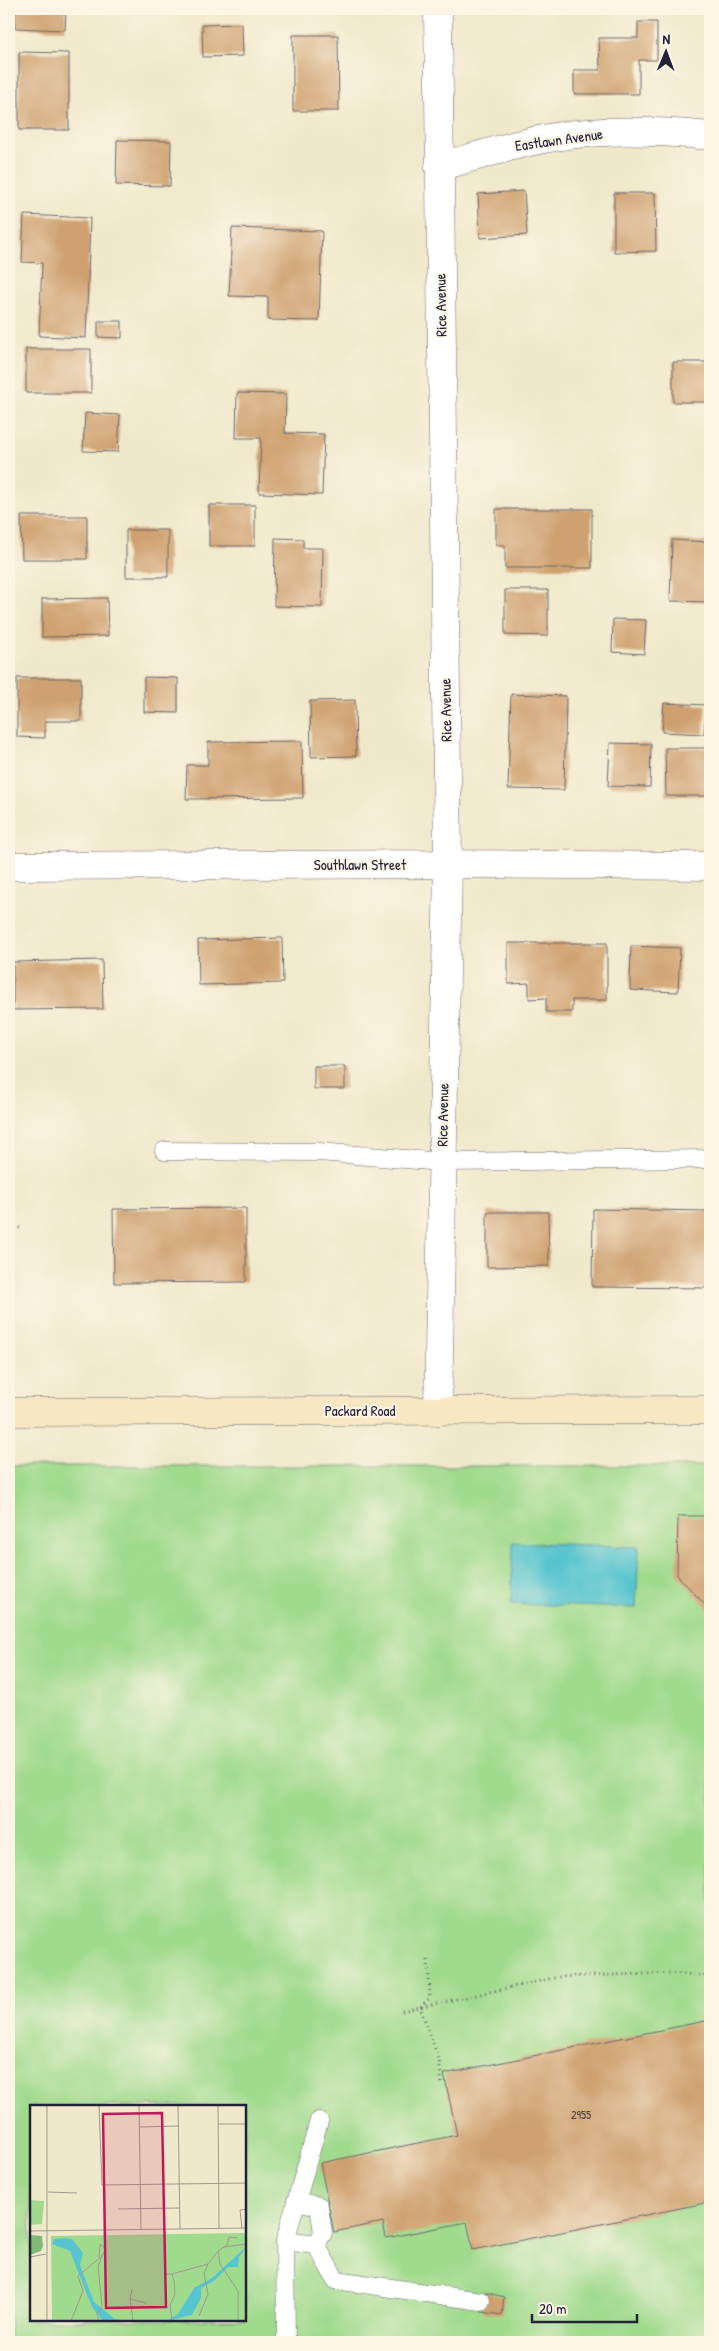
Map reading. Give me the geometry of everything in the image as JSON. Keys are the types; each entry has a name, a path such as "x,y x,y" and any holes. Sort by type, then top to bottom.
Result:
{"main road":[{"name":"Packard Road","path":"9,1412 710,1410"}],"street":[{"name":"Rice Avenue","path":"438,9 448,864 438,1411"},
{"name":"Eastlawn Avenue","path":"439,167 519,144 587,133 663,132 710,136"},
{"name":"Southlawn Street","path":"9,866 448,864 710,866"}],"lane":[{"path":"164,1152 319,1152 442,1162 710,1159"},
{"path":"286,2342 285,2241 319,2121"},
{"path":"296,2201 319,2206 323,2233 316,2245"},
{"path":"285,2241 316,2245"},
{"path":"316,2245 336,2280 481,2301"}],"path":[{"path":"9,1226 20,1228"},
{"path":"420,2007 430,1998 428,1960"},
{"path":"402,2011 558,1977 671,1973 710,1976"},
{"path":"420,2007 439,2060 442,2086"}],"green space":[{"path":"9,1466 710,1466 710,2342 9,2342"}],"water":[{"path":"513,1542 639,1547 636,1608 511,1604"}],"building":[{"path":"15,9 66,9 65,30 15,28"},
{"path":"253,9 342,9 342,11 253,11"},
{"path":"638,22 657,22 657,60 639,60 639,94 574,94 574,70 600,70 599,38 638,38"},
{"path":"242,24 243,56 203,57 202,25"},
{"path":"293,35 338,35 339,111 293,111"},
{"path":"19,52 69,53 69,130 19,130"},
{"path":"117,140 171,141 170,186 116,185"},
{"path":"524,191 527,235 480,238 478,194"},
{"path":"614,193 655,193 656,251 614,252"},
{"path":"24,215 90,218 86,338 39,336 42,263 22,262"},
{"path":"232,228 322,231 319,321 268,320 268,297 229,296"},
{"path":"98,321 122,321 122,338 98,337"},
{"path":"26,349 91,349 91,393 26,393"},
{"path":"673,362 710,362 710,402 673,402"},
{"path":"237,393 286,394 285,433 324,434 322,495 259,493 261,438 236,438"},
{"path":"85,413 120,415 118,452 83,451"},
{"path":"209,505 255,505 255,546 209,546"},
{"path":"496,509 592,509 592,568 505,568 505,545 496,545"},
{"path":"21,516 87,516 87,559 22,559"},
{"path":"126,530 168,530 168,577 126,577"},
{"path":"275,538 303,539 303,548 323,548 322,607 274,606"},
{"path":"672,540 710,542 710,602 670,601"},
{"path":"505,590 548,590 548,636 505,635"},
{"path":"107,598 108,636 42,637 42,599"},
{"path":"613,619 646,620 644,654 612,652"},
{"path":"144,677 178,678 178,713 144,712"},
{"path":"17,678 81,678 81,721 45,721 45,738 17,737"},
{"path":"511,694 566,696 564,790 508,789"},
{"path":"355,700 356,756 311,757 310,701"},
{"path":"664,703 706,705 704,734 662,732"},
{"path":"302,741 303,798 186,799 187,765 208,765 208,742"},
{"path":"610,743 651,744 650,787 608,786"},
{"path":"665,748 710,748 710,796 666,796"},
{"path":"282,938 283,983 199,985 198,940"},
{"path":"508,943 607,943 607,1000 572,1000 572,1012 546,1012 546,998 529,999 529,983 508,984"},
{"path":"631,946 680,948 678,992 630,990"},
{"path":"102,960 103,1009 13,1010 13,962"},
{"path":"314,1066 345,1066 345,1089 314,1089"},
{"path":"246,1208 246,1282 114,1283 113,1209"},
{"path":"593,1209 710,1211 710,1288 592,1287"},
{"path":"487,1212 548,1212 549,1266 487,1267"},
{"path":"678,1516 710,1516 710,1610 677,1575"},
{"path":"710,2020 710,2202 473,2250 467,2222 386,2238 383,2222 334,2232 320,2163 457,2135 444,2074"},
{"path":"485,2292 504,2297 502,2315 482,2312"}]}
